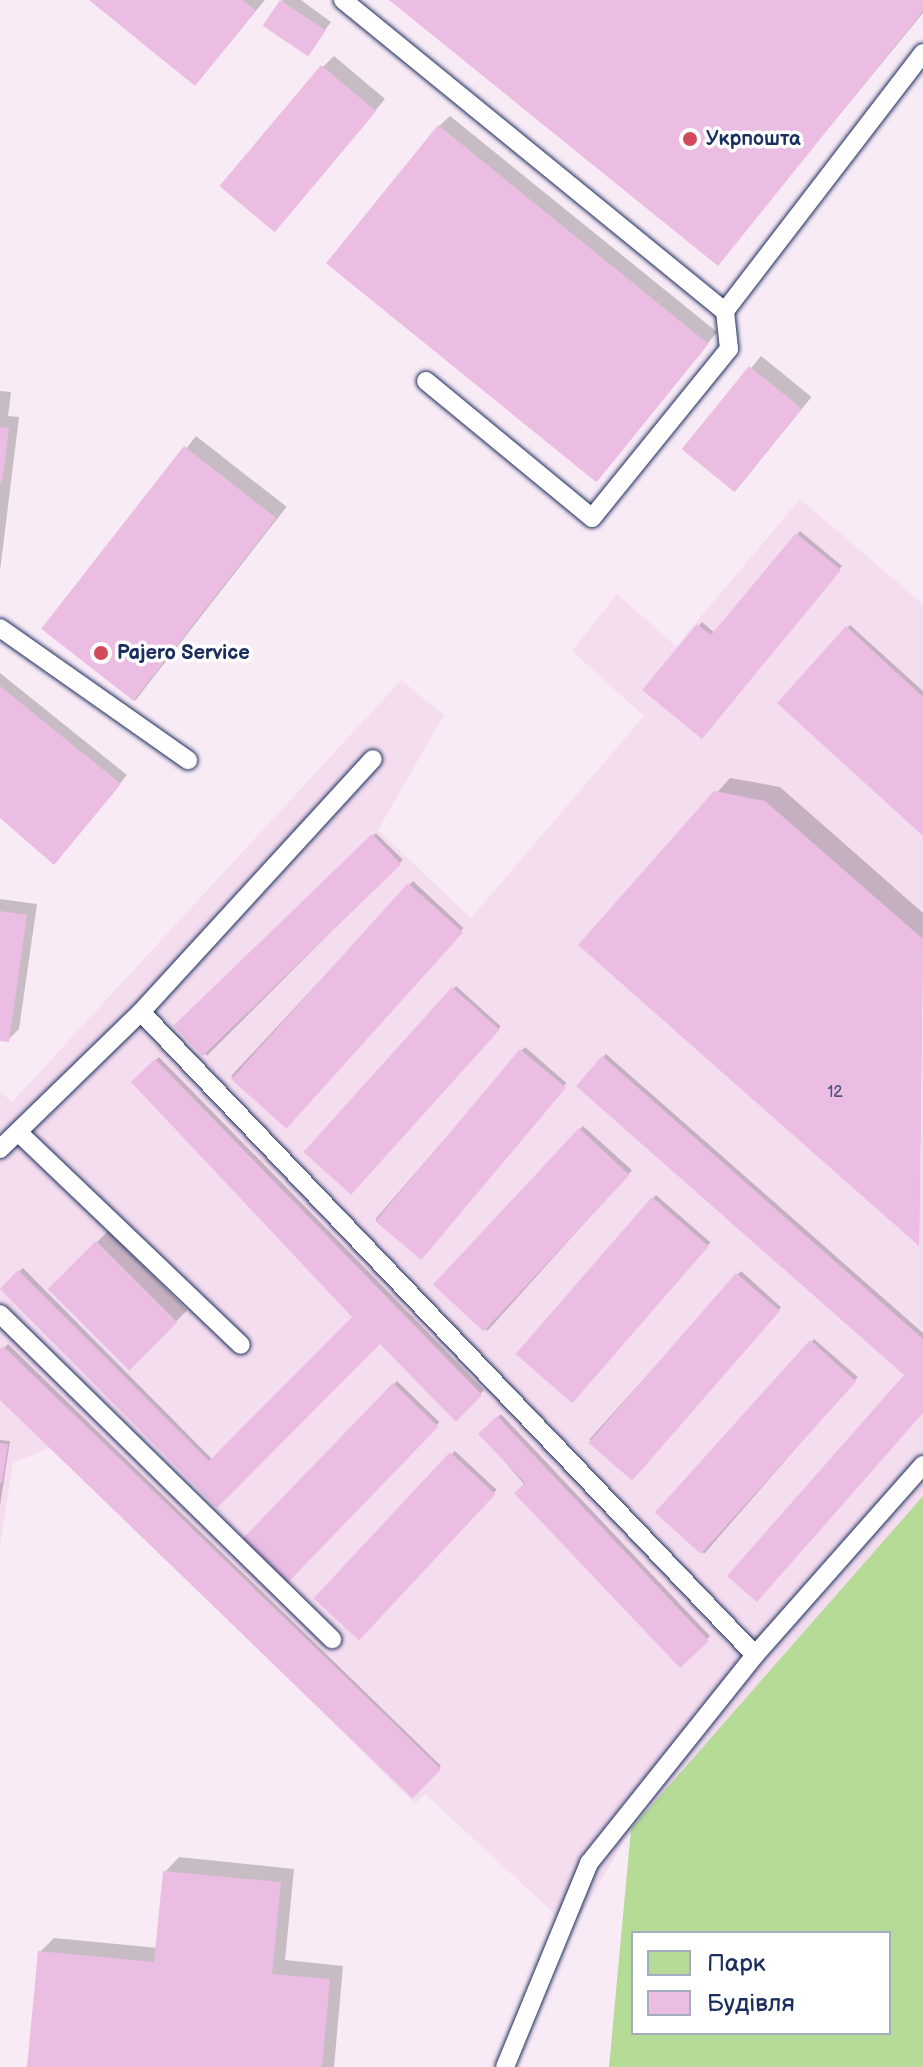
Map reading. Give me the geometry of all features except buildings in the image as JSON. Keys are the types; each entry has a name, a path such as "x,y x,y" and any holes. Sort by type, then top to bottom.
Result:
{"lane":[{"path":"343,0 725,311"},
{"path":"426,381 592,518 729,349 725,311 923,53"},
{"path":"0,628 188,760"},
{"path":"0,1149 141,1012 373,759"},
{"path":"141,1012 755,1655"},
{"path":"18,1132 241,1345"},
{"path":"0,1314 332,1639"},
{"path":"505,2067 589,1863 755,1655 923,1465"}],"shaded area":[{"path":"800,499 923,604 923,1496 631,1829 572,1930 425,1794 415,1804 53,1446 13,1463 0,1546 0,1091 12,1102 401,680 444,715 378,830 471,918 644,716 572,651 617,594 676,646"}],"green space":[{"path":"923,1496 923,2067 609,2067 631,1829"}],"place":[{"name":"Укрпошта","path":"690,139"},
{"name":"Pajero Service","path":"101,653"}]}
